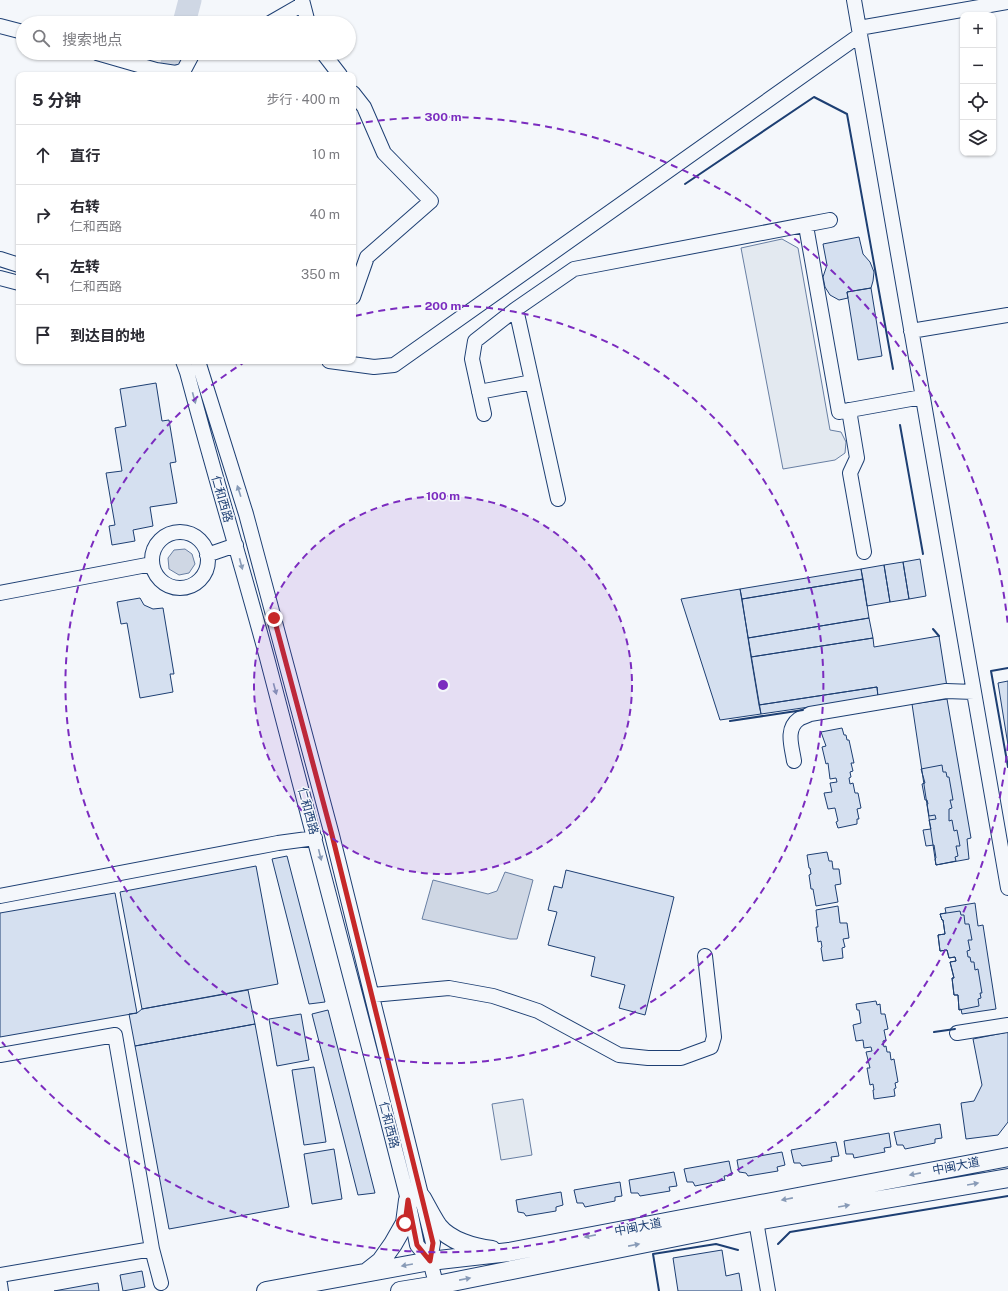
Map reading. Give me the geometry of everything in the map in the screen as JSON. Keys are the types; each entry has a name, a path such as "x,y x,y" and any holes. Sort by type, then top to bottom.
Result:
{"main road":[{"name":"中闽大道","path":"266,1291 430,1261 509,1252 1008,1157"},
{"name":"中闽大道","path":"400,1291 438,1288 756,1221 1008,1178"},
{"path":"367,1272 381,1261 393,1244 405,1223 415,1199 438,1226 452,1238 483,1249 509,1252"}],"street":[{"path":"854,0 1008,888"},
{"path":"281,16 302,2 306,16"},
{"path":"352,364 374,367 394,364 860,31 1008,2"},
{"path":"0,26 16,30"},
{"path":"119,60 158,72"},
{"path":"179,72 184,70 189,60"},
{"path":"328,60 338,72"},
{"path":"356,97 364,107 384,153 431,201 367,257 356,288"},
{"path":"484,414 472,359 475,341 516,309 574,269 806,226 830,220"},
{"path":"806,226 839,412 922,397"},
{"path":"0,259 16,264"},
{"path":"0,278 16,282"},
{"path":"516,309 558,499"},
{"path":"911,330 1008,314"},
{"name":"仁和西路","path":"184,364 236,545 415,1199 433,1243 430,1261 438,1288"},
{"name":"仁和西路","path":"199,364 246,514 330,827 372,995 415,1199"},
{"path":"479,392 532,382"},
{"path":"849,410 857,458 850,473 864,552"},
{"path":"229,521 246,514"},
{"path":"176,532 185,532 200,540 207,555 207,566 203,575 197,582 188,587 179,588 169,586 161,581 155,573 152,564 152,555 160,540 167,534 176,532"},
{"path":"207,555 236,545"},
{"path":"0,593 152,564"},
{"path":"794,761 790,729 798,719 810,714 946,691 974,692"},
{"path":"0,896 270,845 315,838"},
{"path":"372,995 449,988 493,996 538,1011 618,1055 648,1058 681,1058 711,1047 714,1037 705,956"},
{"path":"957,1033 1008,1025"},
{"path":"0,1055 115,1035 152,1249 161,1288"},
{"path":"756,1221 768,1291"},
{"path":"0,1275 152,1249"},
{"path":"0,1284 1,1291"}],"shaded area":[{"path":"782,239 798,248 830,430 841,432 846,442 845,453 835,460 783,469 741,248"},
{"path":"185,549 192,554 195,564 189,573 179,575 169,569 168,558 174,550"},
{"path":"505,872 533,880 517,939 510,939 422,919 433,880 488,894 497,891"},
{"path":"523,1099 532,1155 501,1160 492,1104"}],"building":[{"path":"859,237 863,254 870,262 874,272 871,288 847,292 848,298 839,300 830,295 825,287 823,277 827,265 823,244"},
{"path":"871,288 882,356 858,360 847,292"},
{"path":"156,383 162,421 169,420 176,462 170,463 177,503 150,507 153,526 133,530 135,541 112,545 109,526 115,525 106,473 122,471 115,428 126,426 120,389"},
{"path":"920,559 926,596 909,599 903,562"},
{"path":"903,562 909,599 890,602 884,565"},
{"path":"884,565 890,602 867,606 861,569"},
{"path":"861,569 863,579 742,599 740,589"},
{"path":"863,579 869,618 748,638 742,599"},
{"path":"740,589 761,714 720,720 681,599"},
{"path":"140,598 144,605 153,609 163,608 174,674 170,674 173,692 140,698 127,623 121,624 117,602"},
{"path":"869,618 873,638 751,657 748,638"},
{"path":"939,636 947,687 878,697 877,687 759,705 751,657 873,638 874,647"},
{"path":"1008,681 1008,745 998,683"},
{"path":"877,687 878,697 761,714 759,705"},
{"path":"947,699 971,838 967,839 969,859 936,865 912,704"},
{"path":"842,728 844,735 846,735 847,740 849,740 854,763 851,763 853,771 850,772 850,784 853,783 855,793 858,793 861,808 857,809 859,819 857,819 857,824 838,828 835,808 828,809 824,793 832,792 830,783 837,782 836,778 830,779 828,763 826,764 822,747 826,746 821,732"},
{"path":"942,765 943,772 946,772 947,777 949,777 953,800 950,800 952,808 949,809 949,821 952,820 954,831 957,830 960,846 956,846 958,856 955,857 956,861 936,865 934,845 926,846 923,830 931,829 929,820 936,819 935,815 929,816 928,804 927,800 925,800 922,784 925,783 921,769"},
{"path":"827,852 829,861 832,861 833,869 839,869 841,884 835,885 838,902 816,906 813,889 811,889 809,875 811,874 807,855"},
{"path":"287,856 325,1002 309,1004 272,859"},
{"path":"256,866 278,984 142,1009 120,892"},
{"path":"566,870 674,897 645,1015 619,1008 625,985 591,976 595,957 548,945 557,912 548,910 554,886 562,888"},
{"path":"115,893 137,1013 0,1037 0,913"},
{"path":"975,903 978,926 983,925 996,1009 962,1014 961,1009 959,1010 958,995 954,995 952,978 954,978 950,962 956,961 955,957 949,958 947,950 940,951 938,935 945,934 943,920 940,914 946,913 945,908"},
{"path":"838,906 840,923 847,923 849,938 843,939 845,947 842,948 843,958 823,961 821,941 818,942 816,910"},
{"path":"960,911 961,915 964,915 965,924 969,924 972,940 968,940 970,950 967,951 968,957 970,957 971,962 974,962 975,970 978,969 982,993 980,993 981,998 978,999 979,1006 959,1010 958,995 954,995 952,978 954,978 950,962 956,961 955,957 949,958 947,950 940,951 938,935 945,934 943,920 940,914"},
{"path":"248,990 255,1024 135,1046 129,1014 137,1013 142,1009"},
{"path":"876,1001 877,1005 880,1004 881,1014 885,1014 888,1029 884,1030 886,1040 883,1041 884,1047 886,1046 887,1052 890,1052 891,1060 894,1059 898,1082 895,1083 895,1096 874,1099 873,1084 870,1085 867,1068 870,1068 866,1052 872,1051 871,1047 864,1048 863,1040 856,1041 853,1025 861,1023 859,1010 857,1010 856,1004"},
{"path":"328,1010 375,1193 358,1195 312,1014"},
{"path":"301,1014 309,1060 277,1066 269,1019"},
{"path":"255,1024 289,1207 169,1229 135,1046"},
{"path":"1008,1032 1008,1122 998,1135 966,1139 961,1103 974,1101 982,1085 973,1039"},
{"path":"314,1067 326,1142 304,1145 292,1070"},
{"path":"940,1124 942,1138 935,1139 935,1143 905,1149 903,1145 897,1145 894,1132"},
{"path":"889,1133 891,1147 884,1148 885,1152 854,1158 853,1154 846,1154 844,1141"},
{"path":"836,1142 839,1156 831,1157 832,1161 802,1166 800,1163 794,1163 791,1150"},
{"path":"334,1149 342,1199 312,1204 304,1154"},
{"path":"782,1152 785,1165 777,1167 778,1171 748,1176 746,1173 739,1172 737,1160"},
{"path":"729,1161 732,1175 724,1176 725,1180 695,1186 693,1182 687,1182 684,1169"},
{"path":"674,1172 677,1186 669,1187 670,1191 640,1196 638,1193 631,1193 629,1180"},
{"path":"620,1182 622,1196 615,1197 615,1201 585,1207 583,1203 577,1203 574,1190"},
{"path":"561,1192 563,1205 556,1207 556,1211 526,1216 524,1213 518,1212 516,1200"},
{"path":"722,1250 726,1276 739,1273 742,1291 678,1291 673,1258"},
{"path":"142,1271 145,1287 123,1291 120,1275"},
{"path":"98,1283 99,1291 54,1291"}],"waterway":[{"path":"186,16 190,0"},
{"path":"170,72 173,60"}],"wall":[{"path":"685,184 814,97 847,114 893,369"},
{"path":"900,425 923,554"},
{"path":"933,629 939,636"},
{"path":"1008,668 991,671 1008,767"},
{"path":"730,721 803,710"},
{"path":"934,1032 955,1029"},
{"path":"778,1244 790,1232 1008,1196"},
{"path":"659,1291 653,1254 716,1244 738,1250"}],"route":[{"path":"274,618 332,835 433,1243 430,1261 417,1245 408,1200 405,1223"}]}
